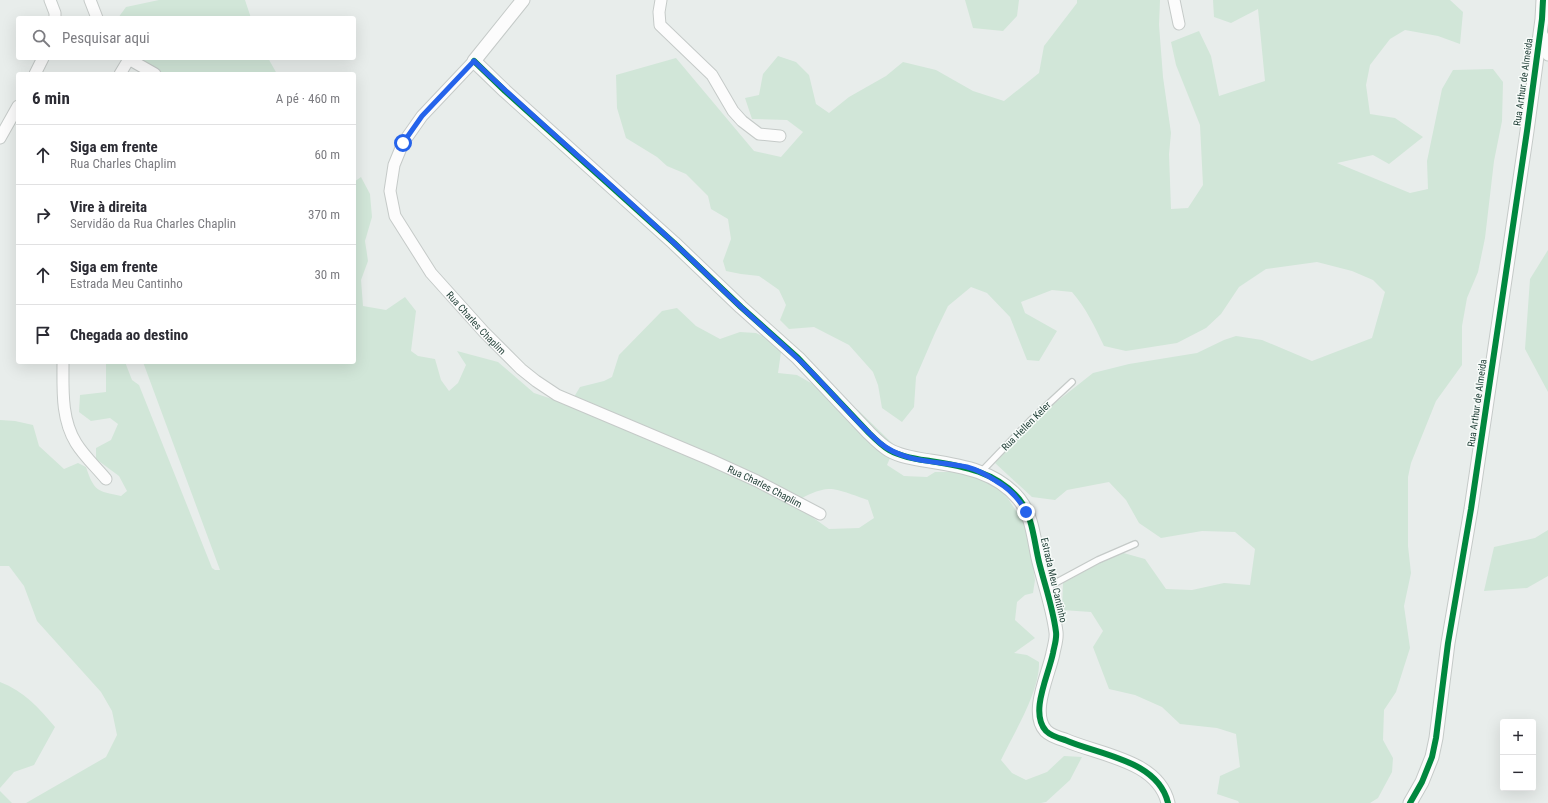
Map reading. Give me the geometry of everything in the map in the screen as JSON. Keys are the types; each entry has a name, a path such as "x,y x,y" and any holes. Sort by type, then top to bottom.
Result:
{"street":[{"path":"50,0 56,16"},
{"path":"90,0 96,16"},
{"name":"Rua Charles Chaplim","path":"523,0 474,61 422,116 403,143 394,165 390,191 394,216 431,273 484,332 521,369 536,381 557,395 711,460 757,481 820,514"},
{"path":"661,0 659,12 660,25 712,75 733,111 742,121 759,134 780,136"},
{"path":"1174,0 1179,24"},
{"name":"Rua Arthur de Almeida","path":"1410,803 1422,782 1432,757 1436,738 1448,643 1472,509 1544,22 1543,0"},
{"path":"1544,22 1548,55"},
{"path":"36,72 42,60"},
{"path":"121,72 127,60"},
{"path":"130,60 151,72"},
{"name":"Estrada Meu Cantinho","path":"474,61 798,358 857,421 880,443 889,450 902,456 968,467 981,472 1006,487 1021,501 1032,530 1051,605 1056,634 1050,670 1040,703 1039,715 1042,725 1046,732 1053,736 1077,746 1108,754 1137,765 1152,776 1160,786 1168,803"},
{"path":"0,138 16,110"},
{"path":"63,364 63,403 69,430 76,444 106,478"}],"lane":[{"name":"Rua Hellen Keler","path":"981,472 1030,421 1072,382"},
{"path":"1046,588 1098,560 1135,544"}],"green space":[{"path":"159,0 245,0 250,16 119,16 126,7"},
{"path":"965,0 1019,0 1017,16 1003,31 973,28"},
{"path":"1077,0 1160,0 1159,25 1163,77 1171,133 1169,154 1171,209 1188,208 1203,185 1200,125 1176,65 1171,42 1199,31 1211,56 1219,96 1265,81 1258,9 1231,23 1214,17 1213,0 1450,0 1463,12 1460,44 1438,36 1405,30 1390,39 1370,65 1366,85 1370,114 1395,118 1423,137 1389,164 1373,155 1337,163 1410,193 1428,189 1427,161 1442,89 1453,70 1493,69 1503,82 1502,121 1494,161 1485,238 1478,272 1467,298 1462,326 1462,365 1436,401 1411,463 1408,477 1408,546 1411,573 1404,606 1410,648 1396,692 1384,710 1383,740 1393,758 1392,772 1378,798 1370,803 1239,803 1238,801 1217,794 1220,776 1240,767 1236,734 1217,728 1180,724 1162,707 1135,695 1109,689 1093,647 1103,631 1091,612 1062,610 1063,583 1120,552 1145,559 1166,589 1192,590 1224,583 1250,585 1255,549 1235,532 1202,531 1161,538 1139,523 1126,500 1109,482 1067,490 1055,500 1032,497 995,463 1000,455 1041,414 1093,373 1129,364 1197,353 1236,336 1262,340 1312,361 1372,338 1385,292 1373,280 1352,271 1317,262 1266,269 1239,287 1221,314 1206,328 1177,343 1126,351 1104,346 1086,311 1072,292 1052,290 1021,302 1025,313 1057,331 1039,361 1027,360 1010,317 987,293 971,287 948,306 916,377 914,407 902,422 882,408 878,385 873,372 849,345 814,327 789,329 780,320 786,305 779,290 759,276 726,271 723,261 731,239 728,219 711,209 708,196 686,174 667,166 657,157 626,138 617,108 616,75 676,58 754,151 781,157 803,132 787,120 752,119 745,98 759,95 763,74 778,56 796,62 809,75 816,104 829,113 849,97 886,76 903,62 936,70 973,91 1004,101 1039,73 1044,46 1077,3"},
{"path":"143,60 269,60 276,72 161,72"},
{"path":"361,177 370,194 372,217 365,241 368,261 361,280 363,306 386,310 405,297 416,311 411,351 418,356 435,359 441,380 449,391 458,383 466,365 457,351 498,362 534,393 588,411 750,482 808,514 829,529 859,528 874,518 868,500 842,491 828,489 816,492 798,500 574,397 580,387 604,381 612,377 619,355 662,311 677,308 696,326 720,339 740,332 756,333 782,345 778,373 797,375 858,410 895,446 887,465 904,476 927,477 935,472 976,472 1003,491 1028,529 1035,580 1033,593 1025,595 1017,602 1015,620 1035,638 1014,653 1027,655 1039,662 1038,673 1031,699 1001,760 1012,773 1026,780 1047,772 1064,756 1082,757 1070,780 1046,802 1041,803 26,803 106,757 117,735 112,711 101,692 37,621 24,586 9,566 0,566 0,420 15,421 33,425 39,446 64,469 78,463 86,467 91,481 98,489 107,493 121,496 127,491 119,476 96,459 96,448 111,440 118,424 110,418 91,421 79,412 80,395 106,392 106,364 126,364 132,380 139,385 212,568 215,570 220,570 144,364 356,364 356,181"},
{"path":"1548,250 1548,392 1525,349 1530,279"},
{"path":"1548,530 1548,576 1527,588 1484,591 1494,547 1535,538"},
{"path":"0,682 24,695 55,727 34,765 14,772 0,788"},
{"path":"0,791 12,803 0,803"}],"cycle path":[{"path":"1410,803 1422,782 1432,757 1436,738 1448,643 1471,509 1527,131 1542,19 1543,0"},
{"path":"474,61 798,358 881,444 886,448 904,456 955,465 990,476 1000,482 1019,499 1024,506 1030,521 1056,632 1056,640 1040,704 1039,714 1041,723 1046,731 1055,737 1110,755 1140,768 1152,777 1162,789 1168,803"}],"route":[{"path":"403,143 422,116 474,61 798,358 857,421 880,443 889,450 902,456 968,467 981,472 1006,487 1014,494 1021,501 1026,512"}]}
